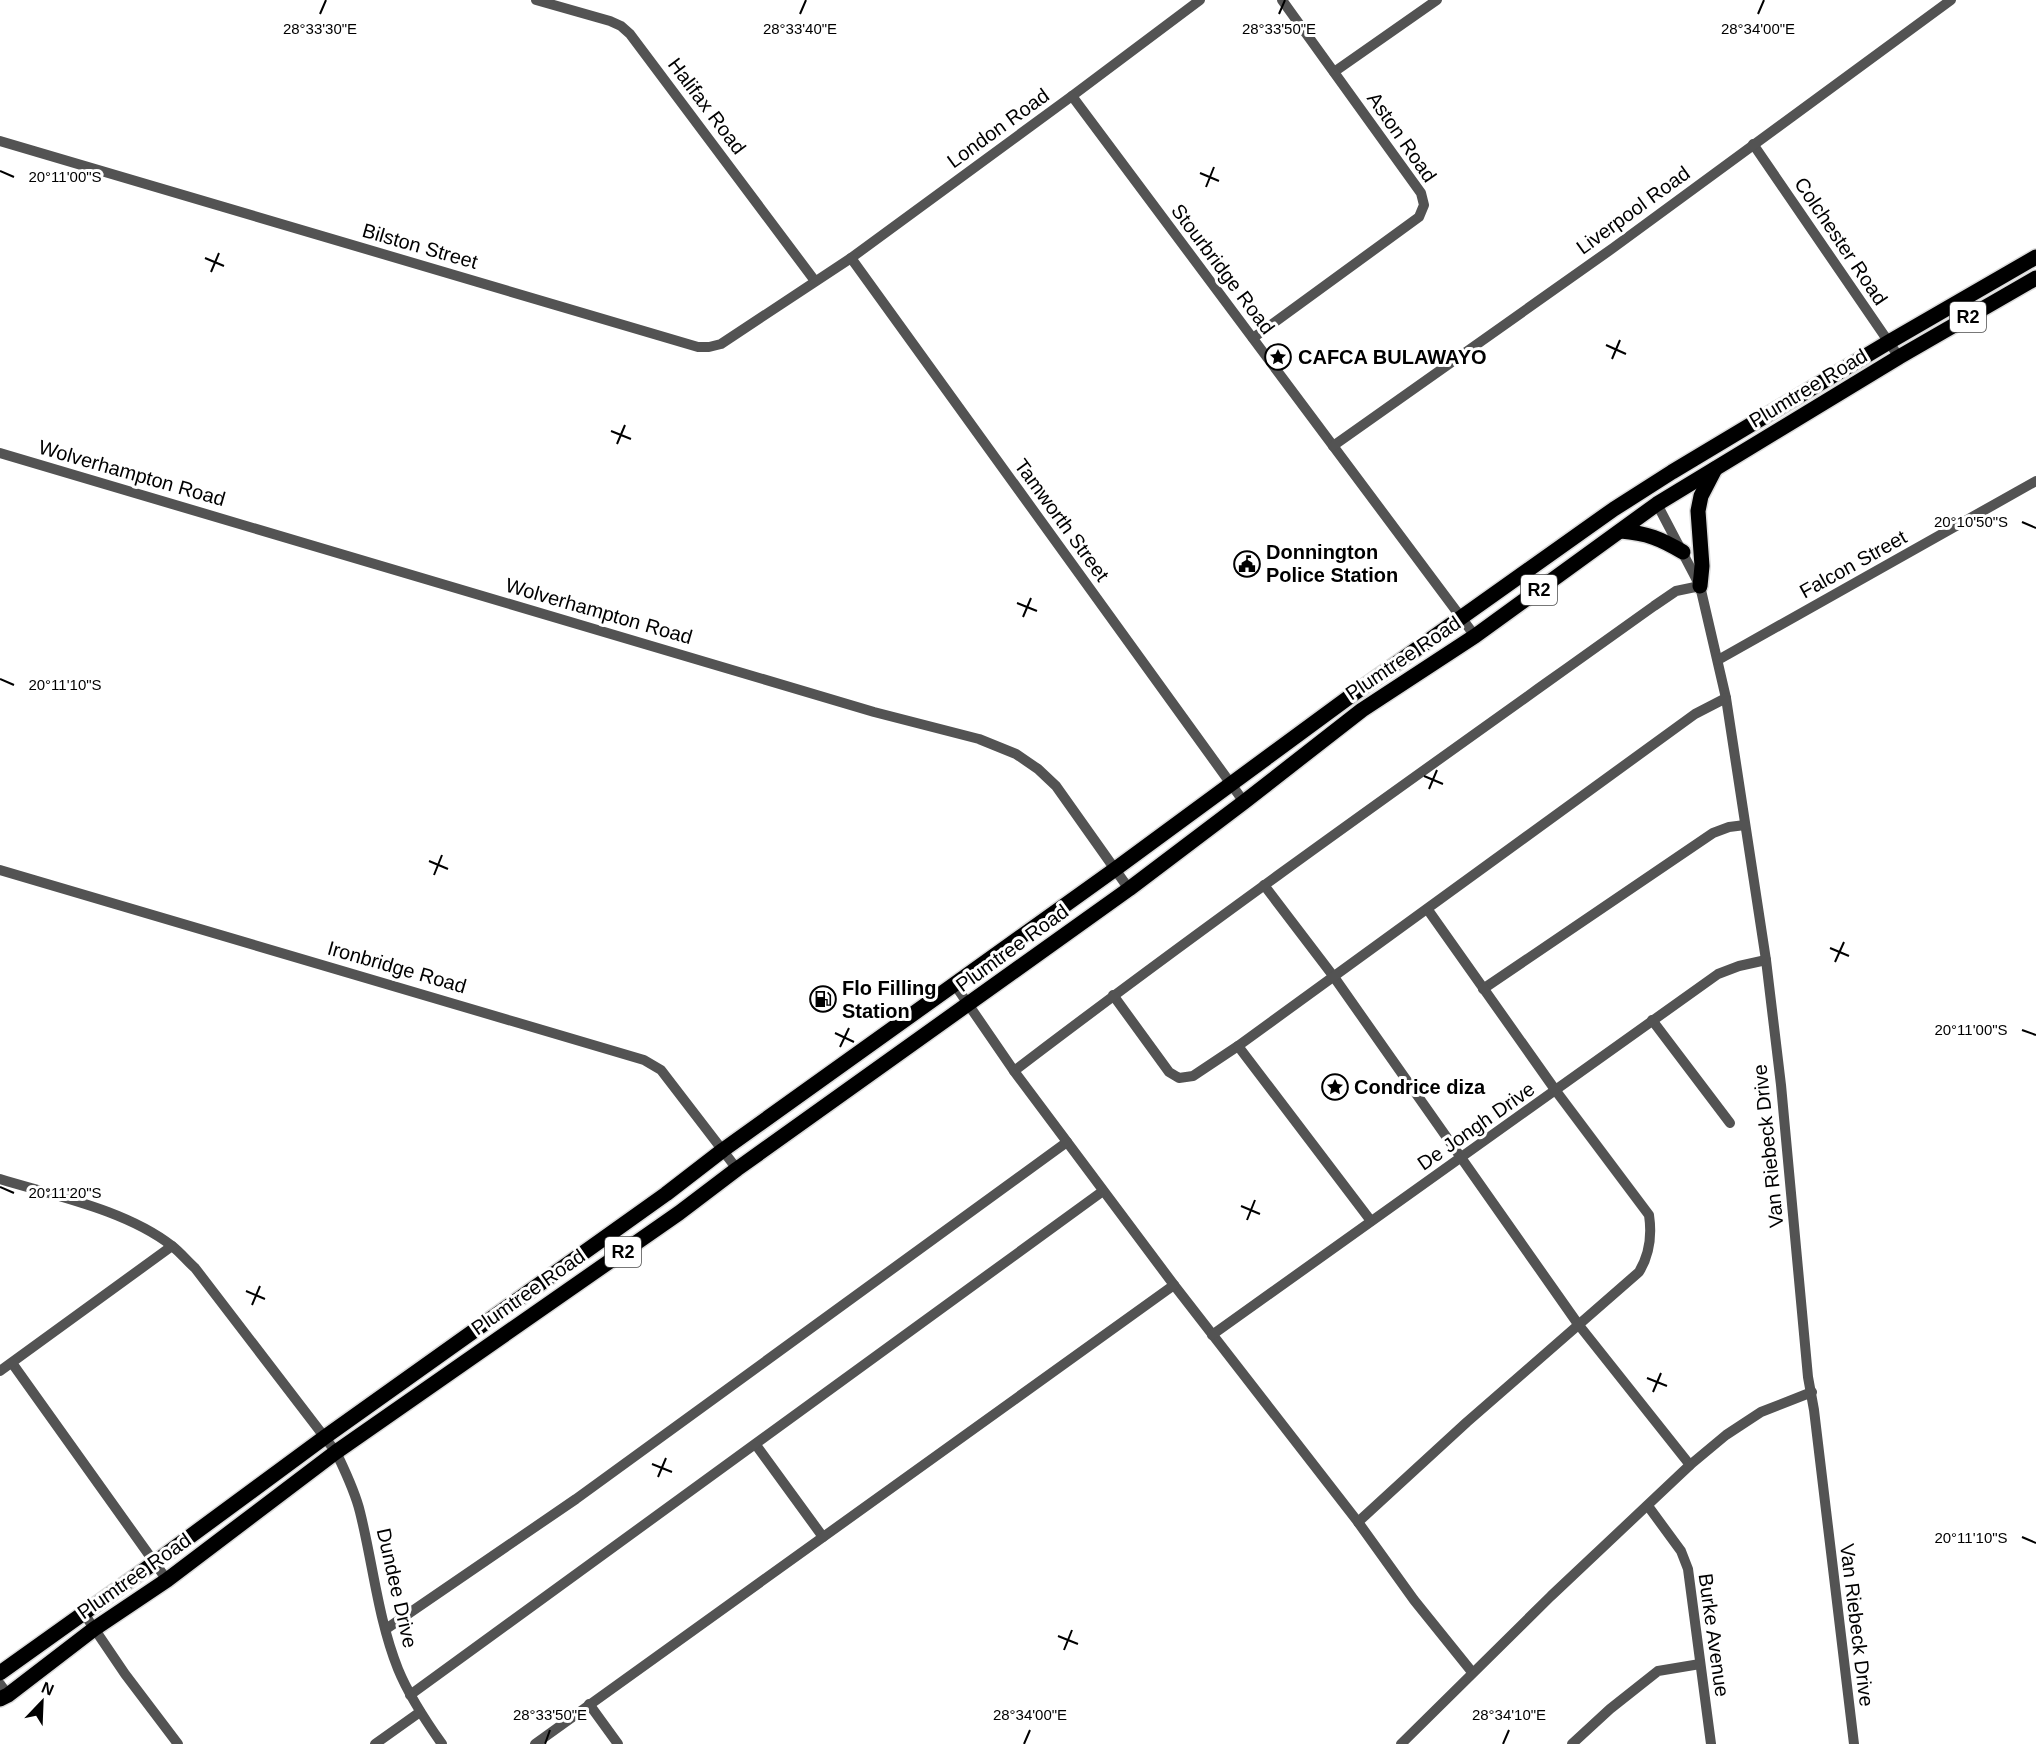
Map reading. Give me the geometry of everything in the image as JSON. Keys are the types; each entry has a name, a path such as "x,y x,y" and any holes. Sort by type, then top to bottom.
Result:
{"highway":[{"name":"Plumtree Road","path":"0,1673 1614,509 1889,342 2036,257"},
{"name":"Plumtree Road","path":"3,1693 167,1580 336,1452 679,1213 737,1169 969,1005 1129,889 1362,710 1475,636 1656,504 1899,357 2036,278"},
{"path":"1700,586 1702,566 1698,511 1701,496 1715,469"},
{"path":"1614,509 1641,503 1656,504 1662,487 1672,472"},
{"path":"1621,531 1644,533 1665,541 1683,552"}],"street":[{"name":"Halifax Road","path":"536,0 610,21 621,26 630,34 815,281"},
{"name":"London Road","path":"815,281 851,258 1200,0"},
{"name":"Aston Road","path":"1252,338 1419,217 1424,205 1421,193 1282,0"},
{"path":"1334,72 1437,0"},
{"name":"Liverpool Road","path":"1333,446 1613,248 1951,0"},
{"name":"Stourbridge Road","path":"1072,96 1475,636"},
{"name":"Bilston Street","path":"0,141 698,347 721,344 815,281"},
{"name":"Colchester Road","path":"1754,144 1899,357"},
{"name":"Tamworth Street","path":"851,258 1244,802"},
{"name":"Wolverhampton Road","path":"0,453 874,712 979,739 1016,754 1038,769 1056,786 1129,889"},
{"name":"Falcon Street","path":"1718,660 2036,481"},
{"name":"Van Riebeck Drive","path":"1656,504 1700,586 1726,698 1766,960 1782,1097 1808,1377 1812,1392 1854,1744"},
{"path":"1014,1071 1113,995 1264,885 1654,606 1676,591 1700,586"},
{"path":"1113,995 1169,1072 1174,1076 1185,1078 1193,1076 1428,910 1695,714 1726,698"},
{"path":"1483,989 1713,832 1745,825"},
{"name":"Ironbridge Road","path":"0,870 644,1059 661,1070 737,1169"},
{"path":"1264,885 1334,977 1578,1324 1690,1465"},
{"path":"1358,1522 1467,1422 1639,1272 1645,1261 1651,1231 1649,1215 1556,1091 1428,910"},
{"name":"De Jongh Drive","path":"1212,1335 1718,974 1766,960"},
{"path":"955,985 1014,1071 1103,1191 1358,1522 1414,1600 1472,1672"},
{"path":"1652,1020 1730,1123"},
{"path":"1238,1046 1371,1221"},
{"path":"386,1629 576,1499 1067,1142"},
{"name":"Dundee Drive","path":"0,1179 93,1208 144,1228 172,1246 195,1268 336,1452 360,1510 386,1629 398,1668 410,1695 442,1744"},
{"path":"410,1695 1103,1191"},
{"path":"0,1371 172,1246"},
{"path":"535,1744 1174,1285"},
{"path":"12,1363 167,1580"},
{"path":"1401,1744 1603,1545 1690,1465 1726,1435 1761,1412 1812,1392"},
{"path":"756,1444 823,1537"},
{"name":"Burke Avenue","path":"1648,1506 1681,1551 1688,1569 1711,1744"},
{"path":"82,1612 178,1744"},
{"path":"1572,1744 1658,1671 1700,1664"},
{"path":"589,1704 618,1744"},
{"path":"375,1744 420,1712"}],"place":[{"name":"CAFCA BULAWAYO","path":"1278,357"},
{"name":"Donnington Police Station","path":"1247,564"},
{"name":"Flo Filling Station","path":"823,999"},
{"name":"Condrice diza","path":"1335,1087"}]}
